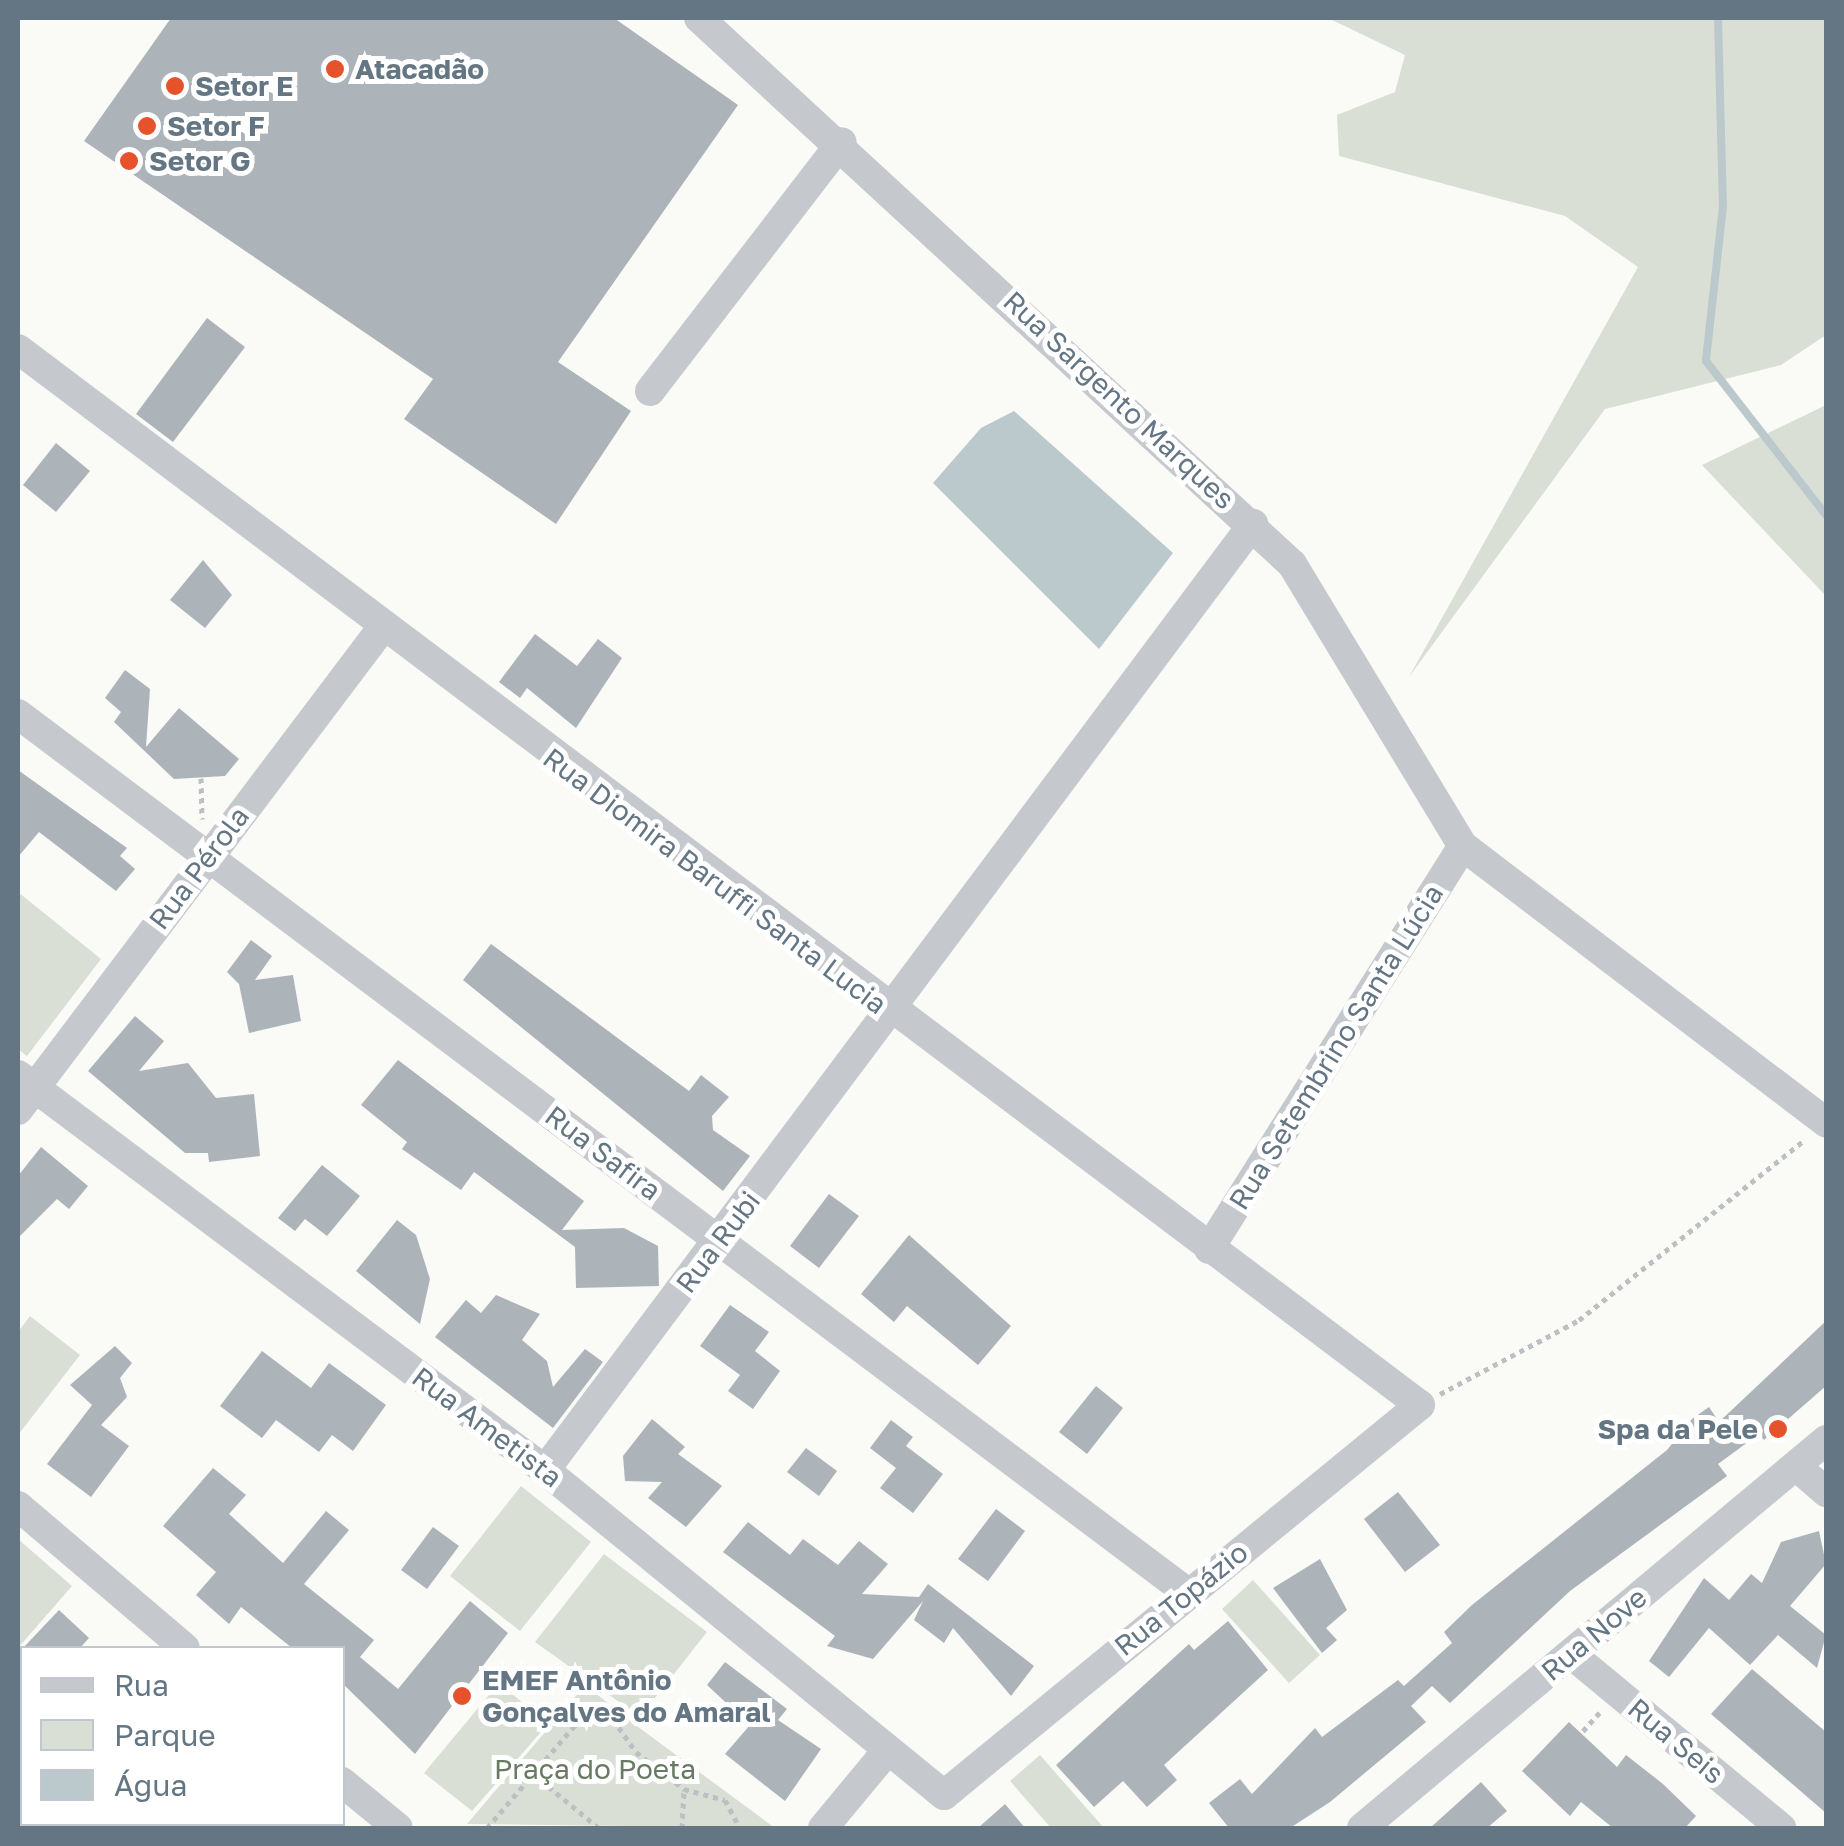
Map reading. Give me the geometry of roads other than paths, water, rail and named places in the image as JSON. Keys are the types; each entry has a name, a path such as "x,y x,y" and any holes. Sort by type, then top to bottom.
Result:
{"street":[{"name":"Rua Sargento Marques","path":"700,18 842,142 1292,564 1463,846"},
{"path":"650,392 842,142"},
{"name":"Rua Diomira Baruffi Santa Lucia","path":"18,349 890,1014 1420,1405"},
{"name":"Rua Rubi","path":"545,1470 1253,524"},
{"name":"Rua Pérola","path":"23,1091 382,628"},
{"name":"Rua Safira","path":"18,714 1188,1593"},
{"path":"1463,846 1826,1123"},
{"name":"Rua Setembrino Santa Lúcia","path":"1209,1249 1463,846"},
{"name":"Rua Ametista","path":"23,1091 545,1470 944,1795"},
{"name":"Rua Topázio","path":"944,1795 1420,1405"},
{"name":"Rua Nove","path":"1362,1828 1826,1440"},
{"path":"1796,1466 1826,1492"},
{"path":"18,1506 183,1646"},
{"name":"Rua Seis","path":"1571,1654 1781,1828"},
{"path":"823,1828 887,1751"},
{"path":"345,1784 398,1828"}],"water":[{"path":"1014,411 1173,553 1099,649 933,483 981,428"}],"waterway":[{"path":"1718,18 1723,206 1706,361 1826,515"}],"place":[{"name":"Atacadão","path":"335,69"},
{"name":"Setor E","path":"175,86"},
{"name":"Setor F","path":"147,126"},
{"name":"Setor G","path":"129,161"},
{"name":"Spa da Pele","path":"1778,1429"},
{"name":"EMEF Antônio Gonçalves do Amaral","path":"462,1696"}],"park label":[{"name":"Praça do Poeta","path":"595,1769"}]}
